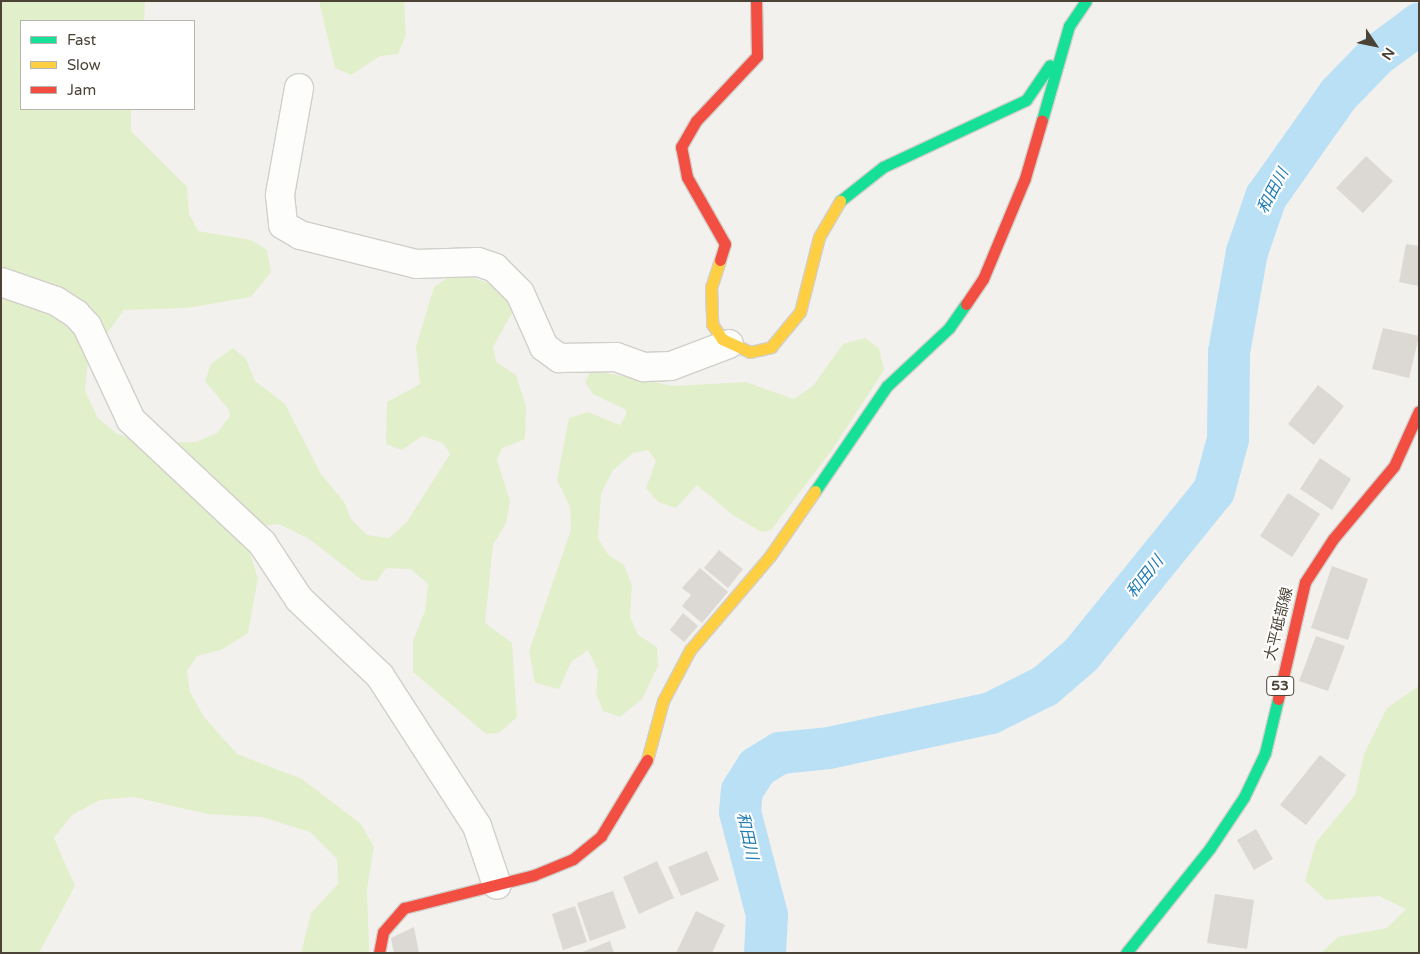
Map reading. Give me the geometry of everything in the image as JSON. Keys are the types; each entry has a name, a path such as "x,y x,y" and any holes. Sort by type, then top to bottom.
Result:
{"street":[{"path":"756,1 757,56 696,121 681,147 687,177 725,244 709,306 712,324 729,344 750,352 771,347 787,332 808,293 819,237 830,212 860,180 1026,100 1042,73 1057,59"},
{"path":"379,953 383,932 404,908 497,885 573,859 601,836 646,762 663,701 690,650 764,563 843,456 887,386 968,304 1025,178 1057,59 1069,26 1086,1"},
{"path":"299,88 280,195 283,226 300,235 416,264 478,262 495,268 520,293 544,347 559,358 616,357 644,367 672,366 729,344"},
{"path":"1,282 56,301 76,314 87,326 131,420 262,543 299,599 380,676 477,826 497,885"},
{"name":"大平砥部線","path":"1126,953 1210,848 1244,797 1265,753 1305,582 1333,539 1394,466 1419,412"}],"green space":[{"path":"1,1 145,1 144,20 20,20 20,110 131,110 131,131 187,187 189,214 198,231 251,240 267,250 271,272 251,297 187,308 124,310 88,360 85,391 98,418 116,433 141,443 196,442 217,433 230,416 229,410 205,381 211,364 233,348 246,359 255,381 285,404 321,474 344,502 351,519 367,535 389,538 407,522 450,454 443,443 422,436 402,450 386,444 387,402 420,384 416,347 434,287 449,277 474,278 494,285 508,299 512,313 493,347 496,362 516,375 526,407 525,439 502,448 497,460 510,501 506,523 493,545 485,623 512,643 517,717 499,733 486,734 413,672 413,641 425,611 428,584 411,569 386,568 377,581 362,580 309,539 279,524 263,526 250,554 258,578 248,633 221,650 197,656 187,671 190,692 204,717 237,754 302,779 361,824 374,847 367,889 369,953 301,953 311,913 338,884 337,859 310,832 262,817 207,814 134,797 100,800 72,815 54,838 75,886 39,953 1,953"},
{"path":"319,1 404,1 406,35 398,54 380,56 351,75 335,68"},
{"path":"865,338 879,348 884,370 832,450 771,530 762,532 734,516 697,485 676,508 658,502 646,488 656,461 648,450 633,453 613,470 601,494 598,538 608,555 624,565 632,586 630,616 638,635 657,647 658,666 642,699 620,717 603,711 596,693 598,671 588,650 571,662 559,689 535,683 529,651 571,530 570,507 557,480 569,418 588,412 620,425 626,415 626,410 593,394 585,382 591,370 674,386 746,382 794,399 813,386 843,344"},
{"path":"1419,686 1419,953 1321,953 1338,937 1387,928 1406,909 1379,896 1326,900 1305,881 1316,842 1355,795 1364,754 1387,708"}],"building":[{"path":"1366,156 1393,181 1363,213 1336,188"},
{"path":"1406,244 1419,246 1419,286 1399,282"},
{"path":"1383,328 1419,336 1409,378 1372,369"},
{"path":"1318,385 1344,406 1314,445 1288,424"},
{"path":"1320,458 1351,479 1332,510 1300,489"},
{"path":"1288,493 1320,514 1292,557 1260,536"},
{"path":"719,550 743,569 728,588 704,568"},
{"path":"1332,566 1368,579 1348,640 1311,628"},
{"path":"700,568 728,592 702,623 682,606 691,595 682,588"},
{"path":"683,613 698,626 684,642 670,630"},
{"path":"1316,636 1345,646 1328,691 1299,681"},
{"path":"1320,755 1346,775 1306,825 1280,805"},
{"path":"1256,829 1273,859 1254,870 1237,840"},
{"path":"707,851 719,880 681,896 668,867"},
{"path":"657,861 674,898 639,914 623,877"},
{"path":"613,891 626,928 590,941 577,903"},
{"path":"1215,894 1254,900 1247,949 1207,943"},
{"path":"575,906 587,942 563,950 552,914"},
{"path":"696,911 725,925 712,953 676,953"},
{"path":"414,927 419,953 394,953 391,938"},
{"path":"610,941 614,953 580,953"}],"waterway":[{"name":"和田川","path":"765,953 767,915 740,812 742,791 757,767 780,753 829,748 991,713 1045,686 1081,655 1214,491 1228,439 1229,352 1247,252 1266,197 1339,94 1376,56 1419,24"}],"traffic: fast":[{"path":"1042,120 1069,26 1086,1"},
{"path":"840,201 883,167 1026,100 1050,65"},
{"path":"815,491 887,386 949,328 966,304"},
{"path":"1126,953 1210,848 1244,797 1265,753 1278,699"}],"traffic: slow":[{"path":"720,260 711,287 712,324 722,339 750,352 771,347 800,312 819,237 840,201"},
{"path":"647,760 663,701 690,650 770,556 815,491"}],"traffic: jam":[{"path":"720,260 725,244 687,177 681,147 696,121 757,56 756,1"},
{"path":"966,304 983,279 1025,178 1042,120"},
{"path":"1278,699 1305,582 1333,539 1394,466 1419,411"},
{"path":"379,953 383,932 404,908 534,875 573,859 601,836 647,760"}]}
